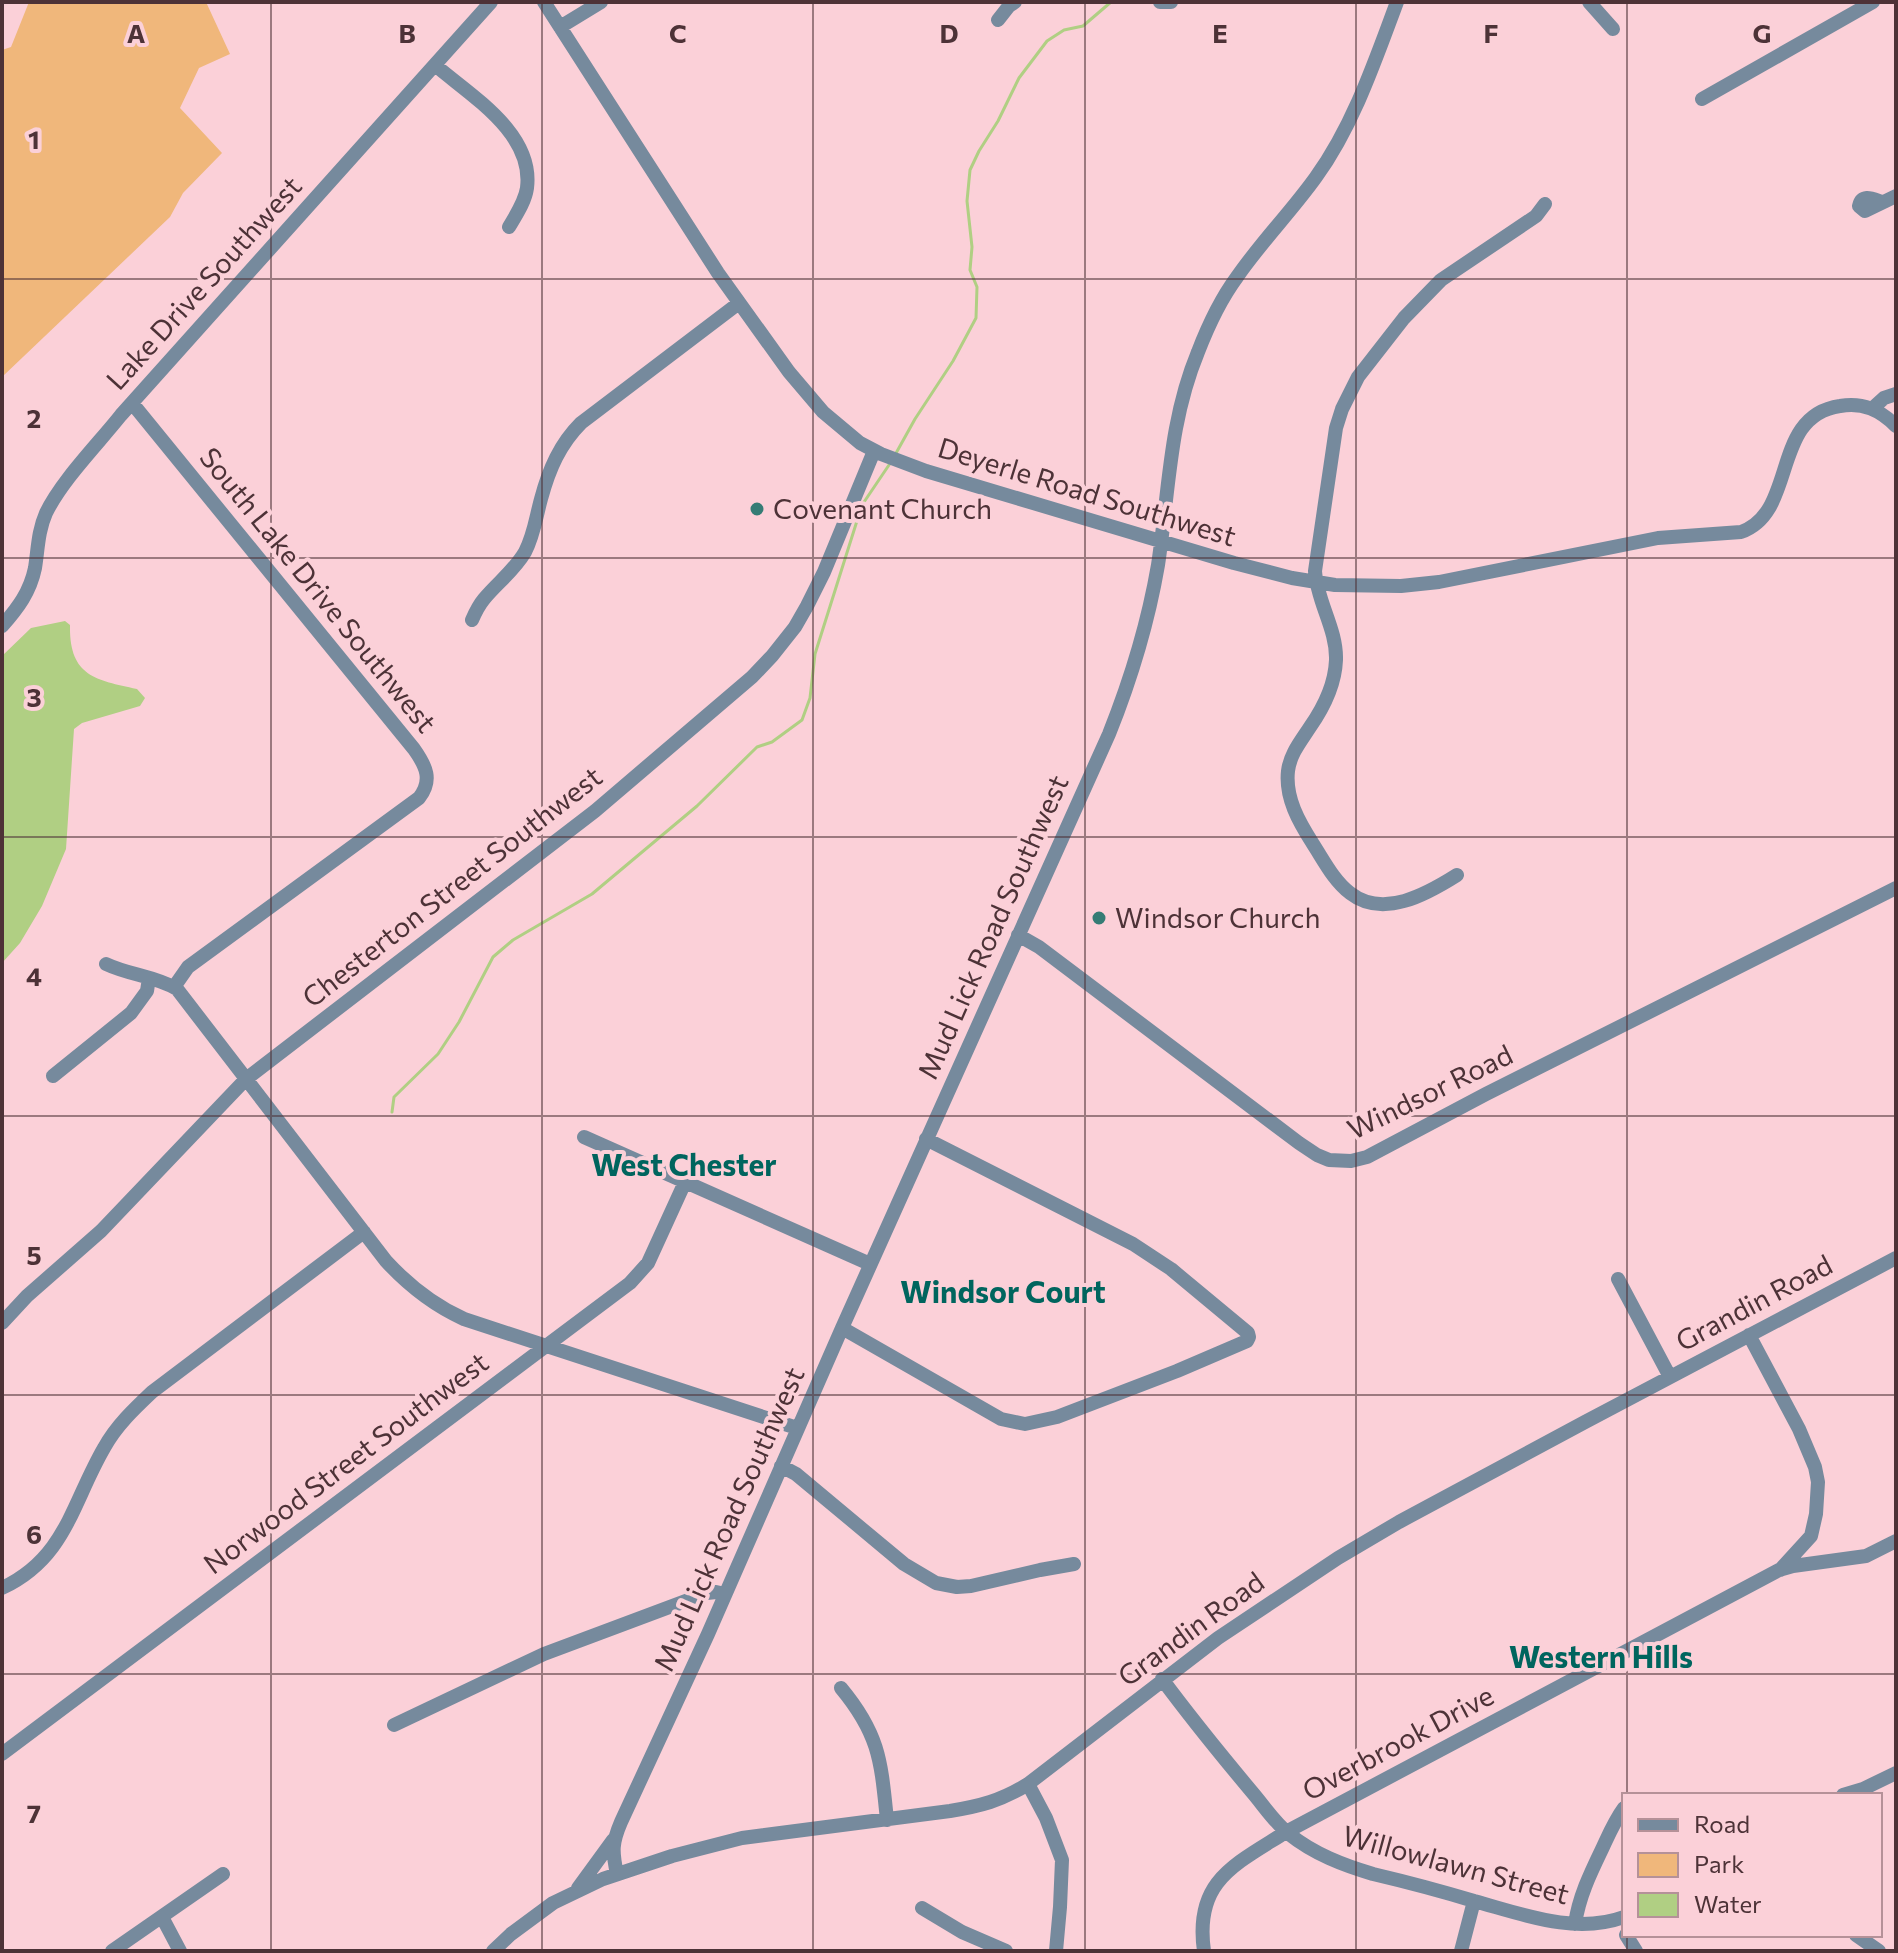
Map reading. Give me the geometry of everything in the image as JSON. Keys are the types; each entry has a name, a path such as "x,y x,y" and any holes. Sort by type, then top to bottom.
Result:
{"street":[{"name":"Lake Drive Southwest","path":"2,626 24,599 48,509 65,484 132,403 491,2"},
{"name":"Deyerle Road Southwest","path":"544,2 739,303 789,372 843,430 884,455 926,471 1234,563 1316,582 1409,586 1658,538 1750,529 1763,518 1804,424 1820,411 1846,405 1873,408"},
{"path":"560,27 601,2"},
{"path":"998,20 1015,2"},
{"path":"1160,2 1171,2"},
{"name":"Mud Lick Road Southwest","path":"617,1874 613,1856 615,1836 1127,688 1150,603 1178,415 1189,375 1211,321 1237,277 1317,176 1337,145 1397,2"},
{"path":"1589,2 1613,29"},
{"path":"1702,99 1873,2"},
{"path":"435,65 503,122 515,139 525,161 527,187 523,204 509,227"},
{"path":"1457,875 1436,888 1402,902 1380,904 1356,898 1340,883 1297,818 1288,785 1290,762 1328,696 1335,666 1331,627 1316,582 1315,567 1336,428 1345,401 1358,377 1380,347 1441,280 1536,216 1545,204"},
{"path":"472,620 486,597 525,551 532,537 553,461 574,431 739,303"},
{"path":"1896,394 1884,398 1873,408 1896,426"},
{"name":"South Lake Drive Southwest","path":"132,403 414,749 428,777 419,798 188,967 174,987"},
{"name":"Chesterton Street Southwest","path":"2,1323 27,1296 101,1231 246,1079 595,811 752,677 787,636 807,606 884,455"},
{"name":"Windsor Road","path":"1018,935 1039,947 1299,1143 1317,1155 1340,1162 1375,1154 1486,1094 1896,888"},
{"path":"106,964 174,987 185,998 393,1269 429,1300 464,1319 797,1428"},
{"path":"53,1076 131,1013 147,991 149,978"},
{"path":"584,1137 870,1264"},
{"path":"842,1328 1001,1419 1025,1424 1057,1417 1177,1371 1247,1341 1249,1337 1223,1311 1171,1269 1133,1244 926,1139"},
{"name":"Norwood Street Southwest","path":"2,1754 612,1297 641,1272 661,1238 685,1182"},
{"path":"2,1588 33,1569 60,1539 105,1445 131,1412 152,1392 364,1232"},
{"name":"Grandin Road","path":"493,1951 530,1918 576,1891 617,1874 714,1844 983,1805 1012,1795 1162,1679 1267,1604 1366,1542 1896,1258"},
{"path":"1618,1279 1670,1377"},
{"path":"1749,1335 1799,1429 1818,1482 1811,1536 1779,1570"},
{"path":"781,1466 796,1474 904,1564 936,1583 971,1586 1074,1564"},
{"name":"Overbrook Drive","path":"1204,1951 1202,1916 1211,1891 1228,1870 1286,1832 1779,1570 1866,1556 1896,1541"},
{"path":"394,1725 564,1646 707,1593 725,1594"},
{"name":"Willowlawn Street","path":"1162,1679 1286,1832 1306,1846 1347,1866 1557,1922 1622,1925"},
{"path":"841,1688 872,1735 882,1771 887,1820"},
{"path":"1850,1793 1896,1773"},
{"path":"1028,1784 1046,1818 1062,1860 1056,1951"},
{"path":"1575,1924 1584,1886 1622,1811"},
{"path":"576,1891 615,1836"},
{"path":"112,1951 223,1874"},
{"path":"1461,1951 1474,1901"},
{"path":"922,1908 962,1932 1006,1951"},
{"path":"162,1917 180,1951"},
{"path":"1859,1937 1879,1951"}],"green space":[{"path":"29,2 206,2 230,54 199,68 180,108 222,153 183,193 170,217 2,377 2,50 11,47"}],"water":[{"path":"65,621 70,625 74,655 87,673 137,689 145,698 140,706 82,723 74,729 66,849 42,906 20,943 2,963 2,656 31,628"}],"waterway":[{"path":"895,455 976,318 977,287 970,270 972,247 967,201 970,170 979,151 1019,78 1047,41 1064,30 1083,26 1111,2"},
{"path":"392,1112 394,1097 438,1054 459,1022 493,957 513,940 592,894 697,806 757,747 772,742 802,720 810,698 815,654 862,505 891,462"}],"place":[{"name":"Covenant Church","path":"757,509"},
{"name":"Windsor Church","path":"1099,918"}],"district":[{"name":"West Chester","path":"684,1166"},
{"name":"Windsor Court","path":"1003,1293"},
{"name":"Western Hills","path":"1601,1658"}]}
